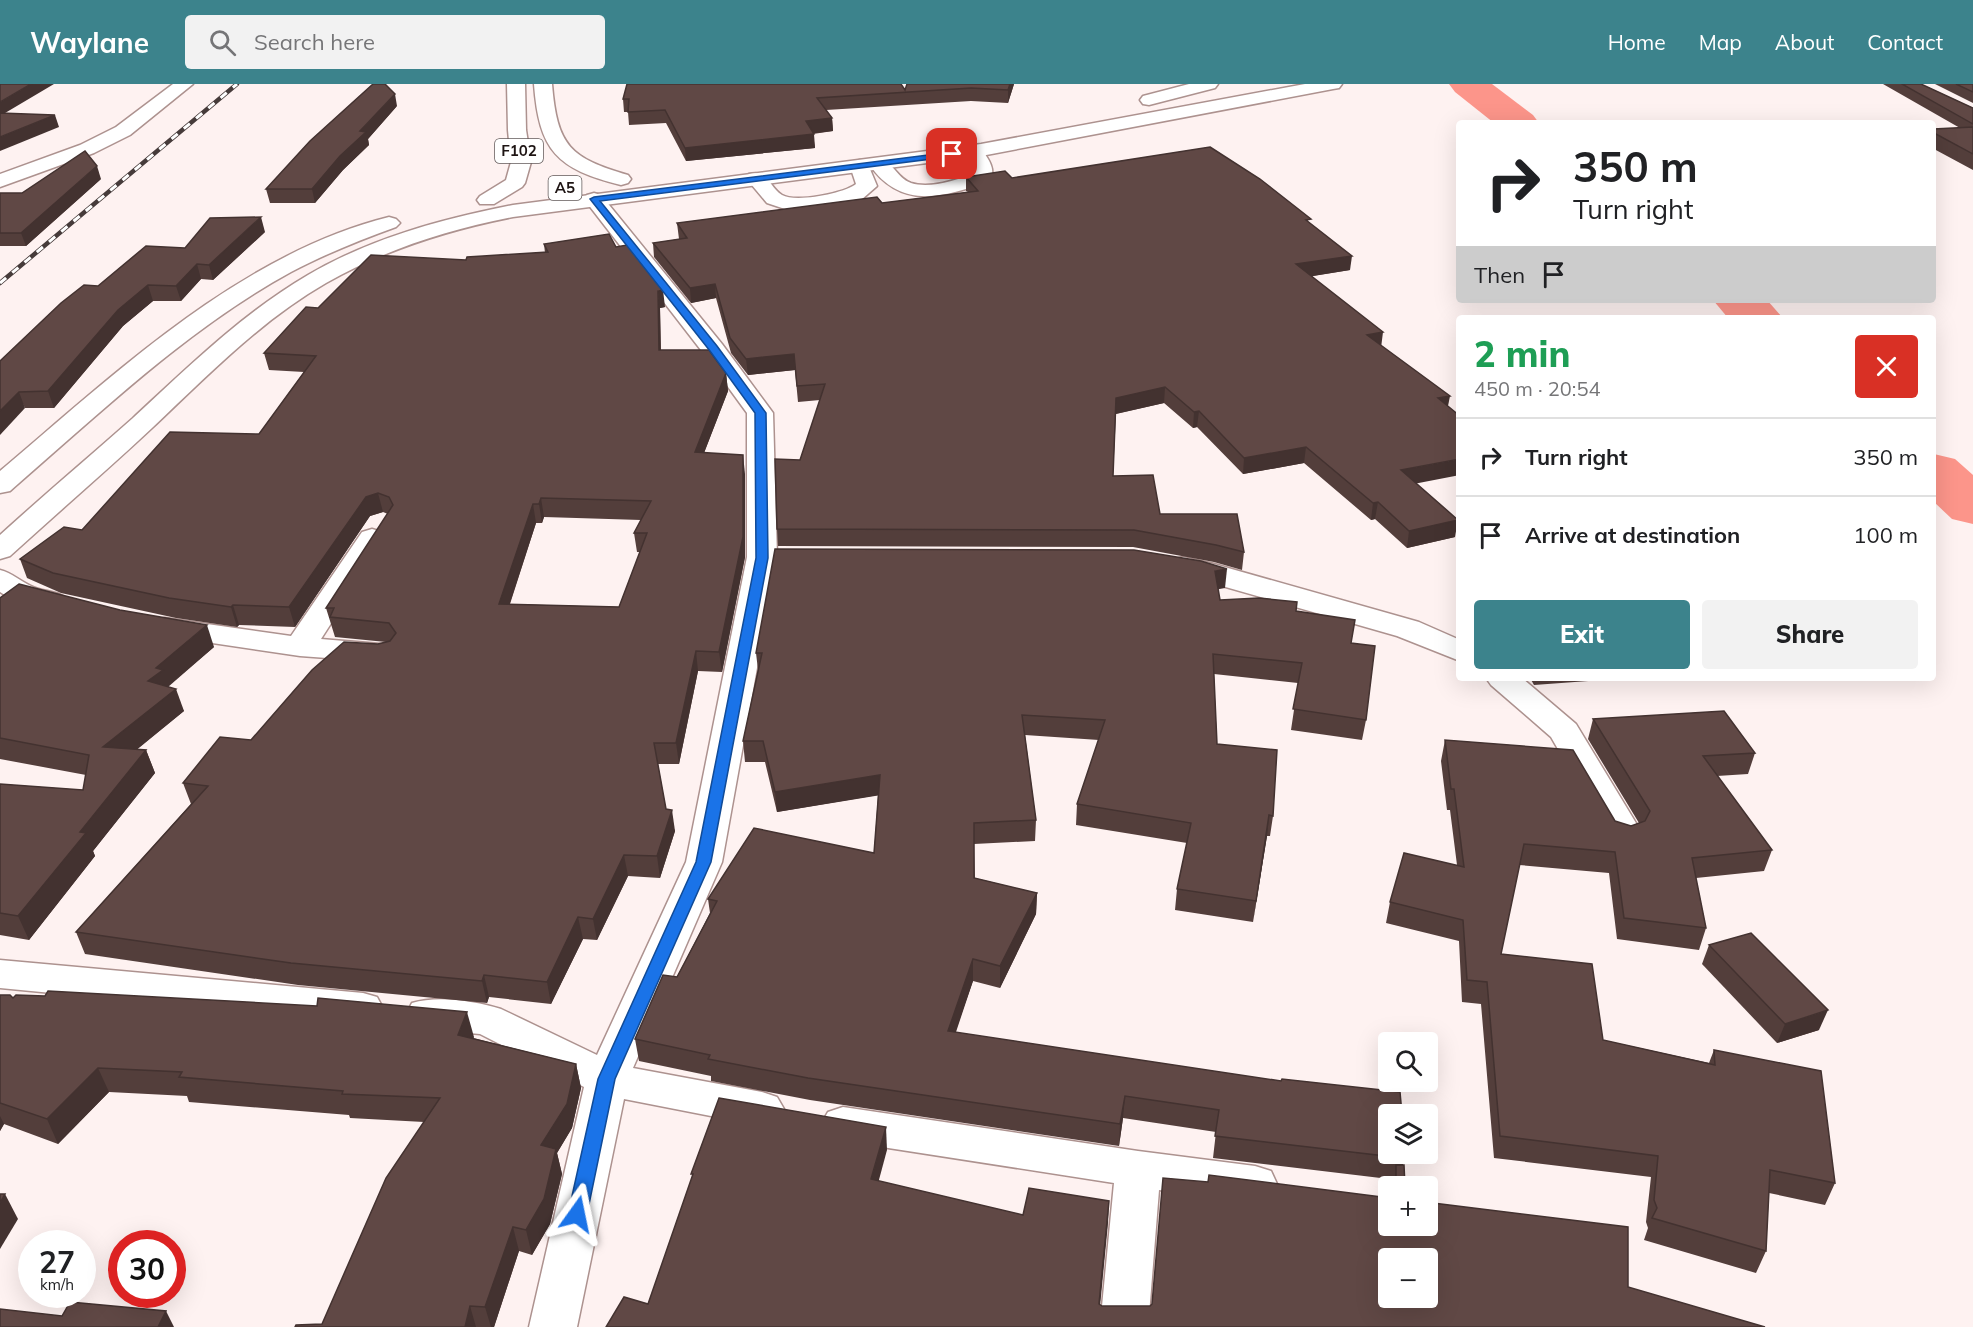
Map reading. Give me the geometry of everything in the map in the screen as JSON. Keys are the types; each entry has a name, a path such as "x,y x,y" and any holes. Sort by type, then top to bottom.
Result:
{"main road":[{"path":"0,181 87,149 123,131 184,84"},
{"name":"F102","path":"487,200 515,183 521,162 516,130 516,84"},
{"path":"543,84 545,110 550,130 562,152 581,166 621,179"},
{"name":"A5","path":"0,485 180,335 290,265 326,245 371,228 487,200 621,179 1011,134 1090,117 1209,84"},
{"name":"A5","path":"0,550 236,336 310,283 344,264 412,237 471,219 594,199 973,151 1331,84"},
{"path":"756,178 774,199 791,205 825,202 854,196 867,186 869,165 908,188 962,184 982,177 982,168 973,151"},
{"path":"553,1327 607,1079 704,862 774,558 760,413 713,349 594,199"},
{"path":"74,424 139,426"},
{"path":"300,647 382,523"},
{"path":"1153,561 1204,570 1408,629 1456,650"},
{"path":"0,579 21,594 78,609"},
{"path":"135,622 300,647 383,652"},
{"path":"1505,681 1563,731 1624,833"},
{"path":"0,974 487,1020 607,1079 805,1118 1138,1169 1298,1189"},
{"path":"1124,1327 1138,1169"}],"building":[{"path":"0,84 31,84 0,102"},
{"path":"373,84 385,84 395,94 360,131 366,132 340,156 312,189 266,189 310,141"},
{"path":"627,84 901,84 905,90 907,84 1010,84 1008,90 971,88 817,98 832,118 806,121 814,134 685,148 665,110 628,112 629,99 623,99"},
{"path":"1902,84 1921,84 1973,108 1973,124"},
{"path":"1956,84 1973,84 1973,92"},
{"path":"0,113 55,115 0,137"},
{"path":"1973,127 1973,154 1936,134 1936,129"},
{"path":"1210,147 1260,179 1311,219 1306,220 1352,256 1296,264 1383,332 1367,335 1450,396 1438,398 1456,413 1456,460 1401,470 1456,520 1409,531 1378,502 1373,503 1306,447 1244,458 1199,411 1194,412 1165,387 1116,398 1113,476 1153,475 1160,514 1237,514 1244,552 1134,530 777,529 775,459 800,460 825,384 797,386 794,354 746,359 730,338 715,284 690,288 653,243 687,238 677,223 877,197 882,203 978,191 966,177 1005,171 1012,178"},
{"path":"85,151 97,166 21,233 0,233 0,193 22,193"},
{"path":"261,217 209,265 197,264 176,286 148,285 118,310 48,391 19,392 0,411 0,361 61,303 84,285 98,286 146,246 185,248 210,218"},
{"path":"609,234 616,247 627,245 663,290 658,291 659,350 709,350 726,373 695,452 743,455 743,537 719,652 696,651 676,743 654,743 666,809 672,810 657,856 624,855 593,919 578,917 547,982 484,975 482,981 291,963 76,932 208,786 183,783 220,737 251,740 312,670 344,642 378,644 390,641 396,633 389,623 330,617 334,608 326,608 393,505 389,497 378,493 366,497 289,607 233,605 231,607 169,598 53,573 20,559 64,527 82,530 170,432 259,434 316,356 264,353 306,307 318,308 371,255 466,260 467,257 548,252 544,244","holes":["541,498 651,501 634,533 647,533 619,607 499,604 533,504 539,504"]},
{"path":"775,549 1134,550 1201,561 1227,569 1215,571 1220,600 1259,598 1297,602 1296,611 1355,620 1351,643 1375,646 1366,720 1293,709 1302,663 1213,654 1217,744 1277,750 1273,816 1269,815 1256,901 1177,889 1191,823 1077,804 1105,720 1022,715 1036,820 974,823 974,878 1037,893 1000,966 973,959 948,1031 1281,1081 1282,1079 1378,1090 1378,1092 1400,1092 1401,1104 1378,1104 1378,1155 1215,1136 1219,1110 1125,1096 1120,1124 808,1078 708,1059 710,1055 635,1039 663,975 677,977 717,901 708,899 754,828 874,853 880,775 775,792 763,741 743,741 762,653 756,653"},
{"path":"19,584 120,610 207,625 156,668 163,670 148,681 176,689 103,747 146,750 80,832 86,833 18,916 0,913 0,784 83,790 89,755 0,738 0,598"},
{"path":"1724,711 1755,753 1703,756 1772,850 1692,858 1706,928 1624,918 1615,852 1524,844 1501,954 1592,964 1603,1040 1715,1065 1714,1050 1821,1071 1835,1183 1770,1170 1766,1251 1652,1218 1657,1208 1654,1200 1658,1156 1500,1136 1487,982 1467,980 1463,920 1390,902 1404,853 1464,867 1445,740 1573,750 1615,821 1631,826 1645,821 1650,811 1593,719"},
{"path":"1751,933 1828,1010 1785,1024 1709,945"},
{"path":"48,991 317,1006 318,998 467,1012 458,1035 576,1064 567,1104 541,1145 556,1149 544,1199 526,1230 513,1227 485,1307 470,1306 465,1327 295,1327 296,1325 322,1324 386,1178 440,1098 342,1094 343,1091 179,1077 182,1072 98,1068 47,1119 0,1103 0,995 10,995 13,998 16,995 45,996"},
{"path":"719,1098 886,1127 871,1179 1023,1215 1029,1188 1109,1201 1099,1304 1102,1306 1150,1306 1152,1304 1163,1178 1208,1182 1209,1175 1378,1197 1378,1236 1438,1236 1438,1204 1628,1227 1628,1287 1765,1327 606,1327 624,1297 648,1304 693,1174 691,1174"},
{"path":"1396,1165 1404,1165 1405,1176 1396,1176"},
{"path":"96,1304 108,1306 108,1308 166,1311 158,1327 0,1327 0,1309 62,1316 67,1308 96,1308"}],"waterway":[{"path":"1468,84 1515,120"},
{"path":"1740,303 1754,315"},
{"path":"1936,473 1973,506"}],"railway":[{"path":"0,283 237,84"}],"route":[{"path":"577,1214 607,1079 704,862 762,558 760,413 713,349 594,199 952,154"}]}
